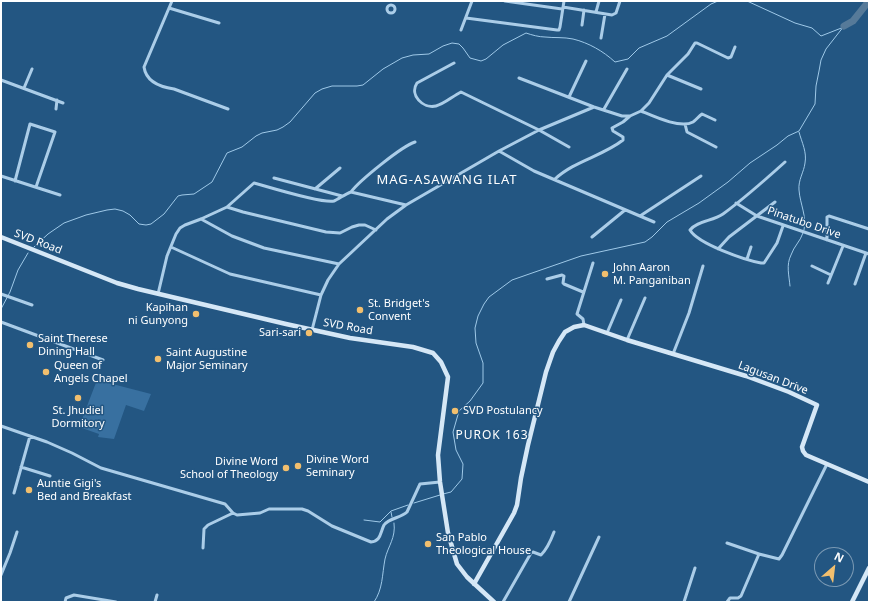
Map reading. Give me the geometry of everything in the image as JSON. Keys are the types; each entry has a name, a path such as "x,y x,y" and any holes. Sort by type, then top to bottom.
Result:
{"main road":[{"name":"SVD Road","path":"1,237 117,283 312,330 350,338 413,347 433,353 442,362 448,378 438,447 441,493 448,533 457,564 491,601"},
{"path":"474,584 511,520 517,505 528,445 546,372 553,352 565,332 574,327 584,325 673,354"},
{"name":"Lagusan Drive","path":"673,354 746,376 789,392 817,405 802,447 802,451 806,455 869,482"},
{"path":"852,602 869,568"}],"street":[{"path":"172,1 144,67 145,73 155,84 228,109"},
{"path":"391,1 392,5"},
{"path":"461,30 472,1"},
{"path":"505,1 614,15 620,1"},
{"path":"466,18 559,30 564,1"},
{"path":"596,12 599,1"},
{"path":"169,8 219,23"},
{"path":"582,25 584,10"},
{"path":"601,38 605,14"},
{"path":"555,179 582,162 599,155 623,140 623,137 613,131 612,128 641,110 654,95 667,75 677,63 688,54 695,43 728,58 731,57 735,48"},
{"path":"569,97 586,61"},
{"path":"454,63 417,83 414,91 415,97 420,102 435,106 461,92 539,130 568,147"},
{"path":"24,88 32,68"},
{"path":"604,110 627,69"},
{"path":"667,75 701,90"},
{"path":"519,78 594,107 622,116 630,116"},
{"path":"1,80 64,102"},
{"path":"56,109 57,100"},
{"path":"312,330 321,295 328,280 340,264 387,219 406,205 499,151 539,130 594,107"},
{"path":"641,110 662,119 685,124 692,122 702,114 715,120"},
{"path":"15,181 30,124 55,132 36,187"},
{"path":"685,124 687,132 716,147"},
{"path":"158,294 167,256 180,228 227,207 254,183 316,199 335,201 351,192 371,173 406,146 415,142"},
{"path":"499,151 534,171 654,222"},
{"path":"783,226 777,243 764,263 718,249 696,237 690,230 716,218 785,162"},
{"path":"316,189 340,168"},
{"path":"1,176 60,195"},
{"path":"640,216 701,176"},
{"path":"274,178 342,196"},
{"path":"351,192 406,205"},
{"path":"718,249 729,237 775,202"},
{"name":"Pinatubo Drive","path":"736,203 740,207 757,216 868,254"},
{"path":"227,207 326,232 340,233 359,225 376,230"},
{"path":"592,237 625,210"},
{"path":"827,240 826,222 827,217 829,216 869,229"},
{"path":"201,219 232,236 264,248 340,264"},
{"path":"828,283 843,246"},
{"path":"171,247 230,274 321,295"},
{"path":"747,259 751,247"},
{"path":"855,284 868,254"},
{"path":"584,325 584,319 577,314 594,263"},
{"path":"673,354 689,313 704,266"},
{"path":"812,266 831,275"},
{"path":"547,279 562,275 564,276 564,284 584,292"},
{"path":"1,294 32,305"},
{"path":"627,340 645,298"},
{"path":"607,333 621,300"},
{"path":"1,322 103,360"},
{"path":"1,426 48,442 101,468 225,504 233,514"},
{"path":"14,493 30,436"},
{"path":"727,543 779,559 827,463"},
{"path":"21,467 50,476"},
{"path":"203,548 204,529 208,525 233,514 260,513 269,509 302,509 308,511 332,526 371,542 376,542 387,523 407,512 420,484 440,482"},
{"path":"1,575 17,532"},
{"path":"503,602 531,553 543,553 554,532"},
{"path":"569,602 599,537"},
{"path":"727,602 730,598 738,598 741,596 759,554"},
{"path":"684,602 695,568"},
{"path":"65,602 66,598 74,595 116,602"},
{"path":"155,602 157,595"}],"shaded area":[{"path":"97,380 151,394 144,411 126,405 114,439 98,437 99,434 79,427"}],"waterway":[{"path":"34,247 48,234 64,223 86,215 107,210 115,209 123,211 130,215 139,224 151,224 164,214 178,196 194,194 212,182 227,153 242,147 262,133 277,130 283,127 290,122 315,93 332,86 363,85 383,69 402,58 413,55 429,54 452,43 459,44 470,58 481,61 486,59 503,45 526,33 540,37 573,39 596,48 615,62 628,59 639,48 667,36 711,4 718,1"},
{"path":"747,1 795,23 812,28 821,36 844,27"},
{"path":"844,26 853,21 869,1"},
{"path":"443,494 451,492 462,479 463,464 456,450 453,432 459,411 470,401 483,383 483,363 476,343 475,328 478,316 489,297 512,280 581,256 645,242 667,222 699,203 728,182 750,163 788,136 799,131 815,104 816,86 821,60 826,49 844,26"},
{"path":"799,132 805,155 799,186 805,220 804,230"},
{"path":"790,286 788,270 789,259 803,233"},
{"path":"1,309 10,292 18,270 28,253"},
{"path":"414,503 440,495"},
{"path":"364,520 380,522 391,511 408,505"},
{"path":"391,512 392,517"},
{"path":"374,602 381,587 386,554 393,538 394,523"}],"place":[{"name":"John Aaron M. Panganiban","path":"605,274"},
{"name":"St. Bridget's Convent","path":"360,310"},
{"name":"Kapihan ni Gunyong","path":"196,314"},
{"name":"Sari-sari","path":"309,333"},
{"name":"Saint Therese Dining Hall","path":"30,345"},
{"name":"Saint Augustine Major Seminary","path":"158,359"},
{"name":"Queen of Angels Chapel","path":"46,372"},
{"name":"St. Jhudiel Dormitory","path":"78,398"},
{"name":"SVD Postulancy","path":"455,411"},
{"name":"Divine Word Seminary","path":"298,466"},
{"name":"Divine Word School of Theology","path":"286,468"},
{"name":"Auntie Gigi's Bed and Breakfast","path":"29,490"},
{"name":"San Pablo Theological House","path":"428,544"}],"district":[{"name":"MAG-ASAWANG ILAT","path":"447,180"},
{"name":"PUROK 163","path":"492,436"}]}
